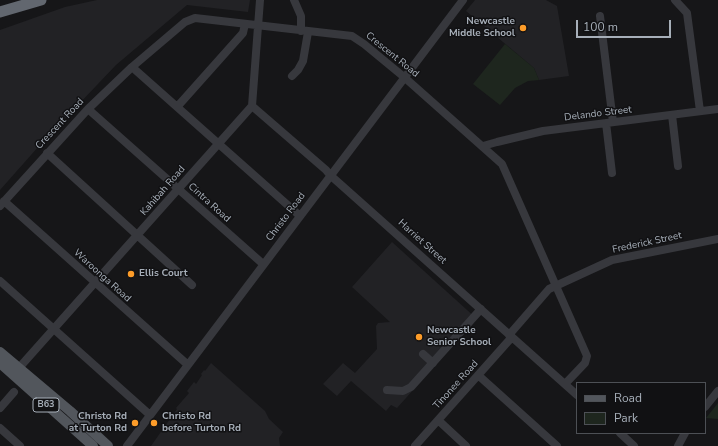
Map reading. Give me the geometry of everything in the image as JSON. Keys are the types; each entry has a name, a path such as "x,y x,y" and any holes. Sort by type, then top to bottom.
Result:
{"highway":[{"path":"0,12 36,0"}],"main road":[{"name":"B63","path":"0,352 108,446"},
{"name":"B63","path":"0,363 93,446"}],"street":[{"path":"252,106 260,0"},
{"path":"292,76 298,70 303,61 305,31 301,16 294,0"},
{"name":"Christo Road","path":"127,446 463,0"},
{"path":"675,0 687,13 700,112"},
{"path":"600,16 610,123 612,173"},
{"name":"Crescent Road","path":"2,203 88,108 132,67 185,22 195,18 352,36 404,77 502,164 587,356 585,363 565,384"},
{"path":"177,107 243,33 244,24"},
{"path":"132,67 300,216"},
{"name":"Kahibah Road","path":"18,369 252,106"},
{"name":"Harriet Street","path":"252,106 326,170 576,394"},
{"name":"Cintra Road","path":"88,108 263,264"},
{"name":"Delando Street","path":"483,146 543,131 718,109"},
{"path":"672,115 678,166"},
{"path":"47,153 192,285"},
{"name":"Waroonga Road","path":"2,203 188,365"},
{"name":"Frederick Street","path":"511,336 550,289 556,286 612,260 718,239"},
{"path":"0,281 150,415"},
{"path":"387,390 403,391 411,387 481,309"},
{"name":"Tinonee Road","path":"415,446 511,336"},
{"path":"423,354 433,363"},
{"path":"478,375 557,446"},
{"path":"706,406 718,391"},
{"path":"0,408 14,392"},
{"path":"438,420 466,446"},
{"path":"0,428 20,446"},
{"path":"621,434 634,446"},
{"path":"678,446 684,434"}],"shaded area":[{"path":"97,0 250,0 248,12 187,5 116,65 39,146 0,190 0,30 65,7"},
{"name":"Newcastle Middle School","path":"475,0 546,0 557,6 569,76 539,80 534,68 466,11"},
{"name":"Newcastle Senior School","path":"392,242 477,319 397,408 391,405 386,411 351,381 337,396 323,384 343,363 355,373 377,349 376,326 378,323 390,322 352,287"},
{"path":"211,363 265,411 269,419 283,432 279,438 280,446 151,446 177,409 176,408 189,393 187,391 194,382 196,384 202,375 201,374"}],"green space":[{"path":"505,44 534,68 539,80 528,81 515,88 500,105 473,84"},
{"path":"718,403 718,419 706,418"}],"place":[{"name":"Newcastle Middle School","path":"523,28"},
{"name":"Ellis Court","path":"131,274"},
{"name":"Newcastle Senior School","path":"419,337"},
{"name":"Christo Rd at Turton Rd","path":"135,423"},
{"name":"Christo Rd before Turton Rd","path":"154,423"}]}
